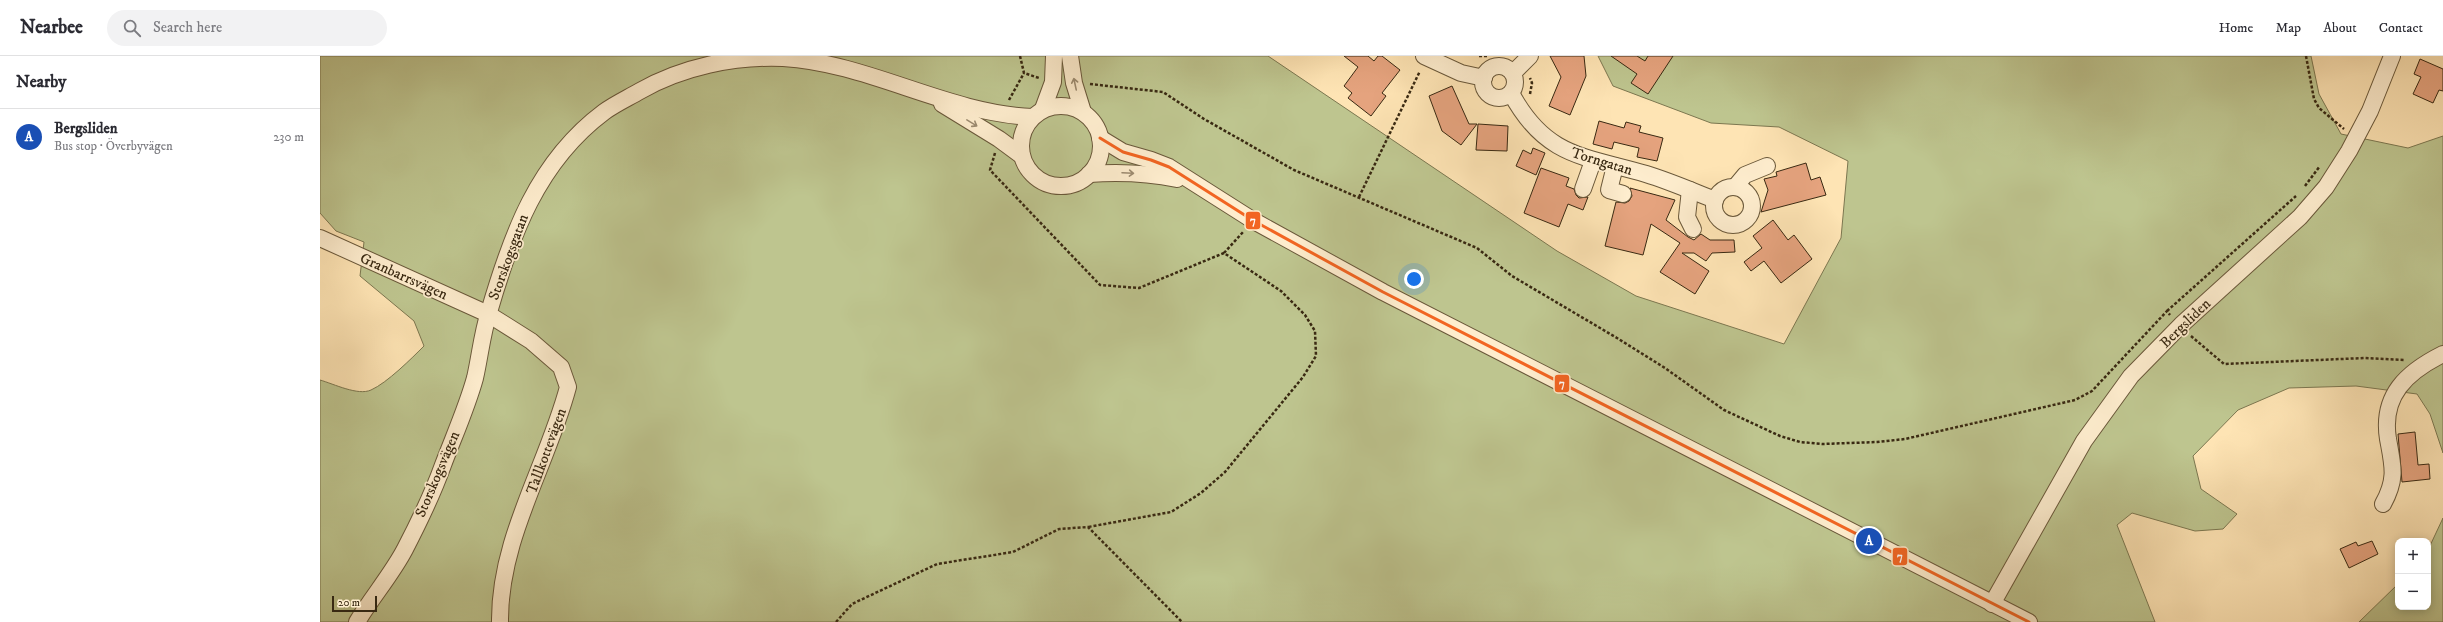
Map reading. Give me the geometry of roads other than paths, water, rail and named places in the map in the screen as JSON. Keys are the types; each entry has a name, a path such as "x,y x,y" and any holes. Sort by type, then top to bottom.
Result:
{"street":[{"path":"1022,156 1021,140 1027,124 1038,113 1050,95 1053,82 1054,56"},
{"path":"927,95 998,139 1022,156 1031,172 1046,183 1064,186 1073,184 1089,174 1099,158 1100,138 1094,123 1083,112 1074,83 1070,56"},
{"name":"Bergsliden","path":"1992,604 2084,441 2131,376 2181,326 2300,217 2326,187 2370,112 2392,56"},
{"path":"1425,57 1461,73 1484,78"},
{"name":"Storskogsgatan","path":"488,314 520,218 546,172 575,138 604,111 653,84 692,68 731,61 783,58 838,67 927,95"},
{"path":"1522,64 1516,84 1511,93 1502,98 1491,96 1484,88 1484,78 1494,66 1522,64"},
{"name":"Torngatan","path":"1511,93 1520,110 1545,138 1565,150 1593,161 1647,174 1715,200"},
{"path":"927,95 1005,116 1038,113 1059,105 1083,112"},
{"path":"1100,138 1123,152 1169,167 1187,180 1254,221 1383,292 2029,622"},
{"path":"1583,189 1593,161"},
{"path":"1615,166 1609,190 1623,194"},
{"path":"1735,187 1744,175 1767,166"},
{"path":"1089,174 1123,172 1155,174 1187,180"},
{"path":"1735,187 1741,189 1750,198 1751,210 1745,221 1734,225 1722,222 1715,212 1715,200 1722,190 1735,187"},
{"path":"1690,190 1687,217 1693,229"},
{"name":"Granbarrsvägen","path":"320,238 488,314"},
{"name":"Storskogsvägen","path":"358,622 404,550 442,468 474,379 488,314"},
{"name":"Tallkottevägen","path":"488,314 531,342 561,367 568,387 512,541 501,593 500,622"},
{"path":"2383,504 2392,489 2394,471 2388,437 2392,398 2398,386 2424,363 2443,354"}],"place":[{"name":"Bergsliden","path":"1869,541"}]}
